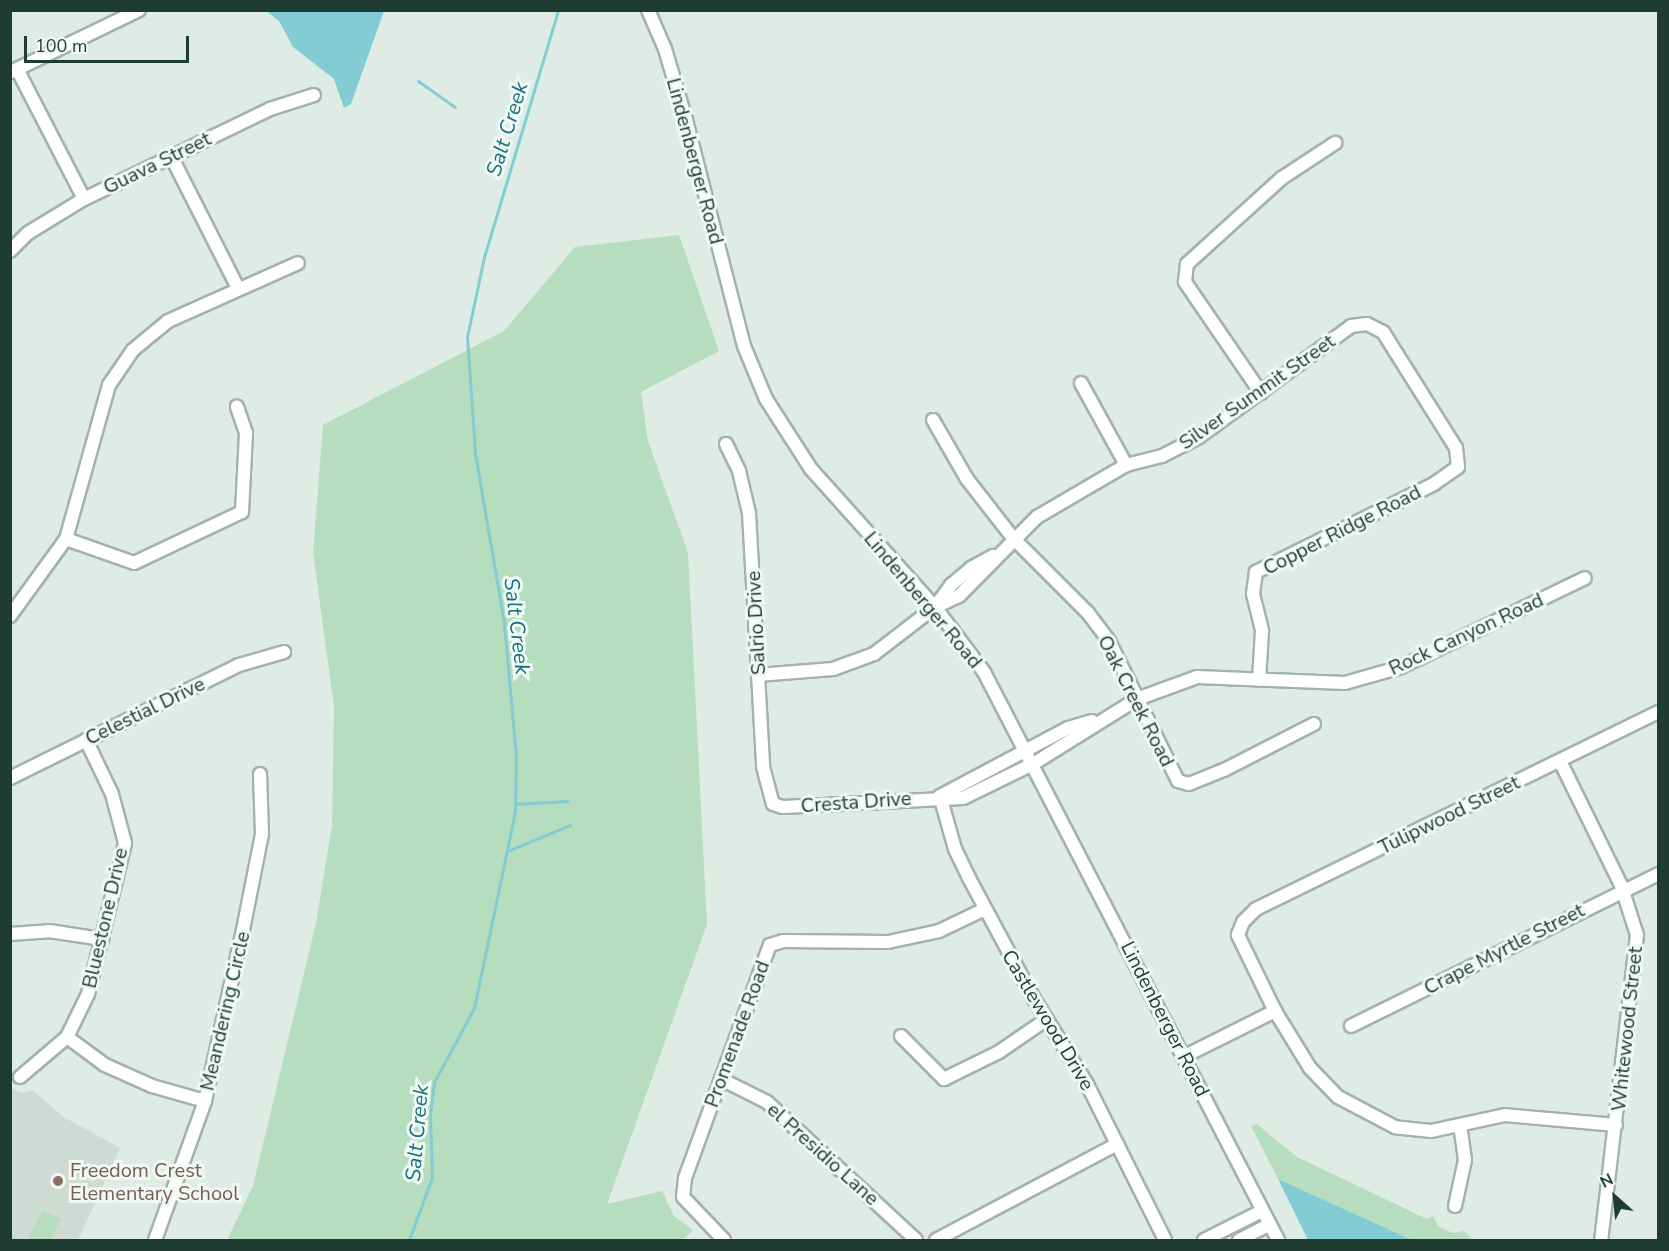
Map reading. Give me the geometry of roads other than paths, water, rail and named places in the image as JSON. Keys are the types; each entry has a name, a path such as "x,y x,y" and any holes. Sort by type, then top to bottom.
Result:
{"street":[{"path":"84,199 14,71 139,10"},
{"name":"Lindenberger Road","path":"648,10 664,49 686,120 744,346 766,399 812,469 935,607 984,672 1185,1056 1278,1240"},
{"name":"Guava Street","path":"10,251 28,233 84,199 270,109 314,95"},
{"path":"1261,393 1185,282 1187,264 1282,178 1335,143"},
{"path":"171,156 238,288"},
{"path":"10,616 66,539 109,385 133,350 168,321 298,263"},
{"name":"Silver Summit Street","path":"758,675 817,672 848,665 885,648 935,607 959,596 980,577 995,555 1037,517 1126,465 1162,456 1199,437 1351,326 1367,324 1383,332 1456,448 1458,467"},
{"path":"1081,382 1126,465"},
{"path":"66,539 134,564 242,512 246,433 237,407"},
{"name":"Oak Creek Road","path":"933,420 967,479 1013,538 1095,622 1108,641 1178,781 1189,784 1314,724"},
{"name":"Salrio Drive","path":"726,444 739,471 749,513 763,767 773,804"},
{"name":"Copper Ridge Road","path":"1259,680 1262,631 1253,594 1256,572 1434,484 1458,467"},
{"name":"Rock Canyon Road","path":"1033,764 1102,717 1137,699 1197,676 1345,683 1401,667 1585,578"},
{"name":"Celestial Drive","path":"10,778 239,665 284,652"},
{"name":"Tulipwood Street","path":"1275,1011 1238,935 1243,922 1256,909 1659,712"},
{"name":"Rock Canyon Road","path":"1027,751 1068,728 1102,717"},
{"name":"Bluestone Drive","path":"20,1077 67,1036 88,994 125,843 112,794 86,740"},
{"name":"Cresta Drive","path":"940,796 1027,751"},
{"name":"Whitewood Street","path":"1560,761 1623,889 1635,927 1636,964 1602,1240"},
{"name":"Cresta Drive","path":"773,804 783,807 940,796 963,798 1033,764"},
{"name":"Meandering Circle","path":"155,1240 205,1101 262,834 260,774"},
{"name":"Castlewood Drive","path":"940,796 955,849 985,909 1047,1019 1087,1084 1165,1240"},
{"name":"Crape Myrtle Street","path":"1351,1026 1623,889 1659,874"},
{"name":"Promenade Road","path":"724,1240 683,1197 685,1178 770,945 783,941 888,942 939,931 985,909"},
{"path":"10,934 49,931 102,939"},
{"path":"1185,1056 1275,1011 1310,1068 1338,1097 1395,1127 1431,1131 1505,1114 1616,1125"},
{"path":"901,1036 944,1079 999,1052 1047,1019"},
{"path":"67,1036 115,1069 152,1086 205,1101"},
{"name":"el Presidio Lane","path":"721,1079 767,1102 916,1240"},
{"path":"1455,1206 1465,1160 1460,1126"},
{"path":"936,1240 1117,1144"},
{"path":"1204,1240 1262,1210"},
{"path":"1239,1240 1269,1225"}],"water":[{"path":"266,11 384,11 351,104 344,108 334,79 293,47 279,21"},
{"path":"1278,1179 1412,1240 1308,1240"}],"waterway":[{"name":"Salt Creek","path":"409,1240 432,1177 430,1115 434,1082 474,1008 515,811 516,756 504,623 475,453 467,337 484,257 558,10"},
{"path":"418,81 455,107"},
{"path":"515,804 568,801"},
{"path":"507,851 570,825"}],"place":[{"name":"Freedom Crest Elementary School","path":"58,1181"}]}
